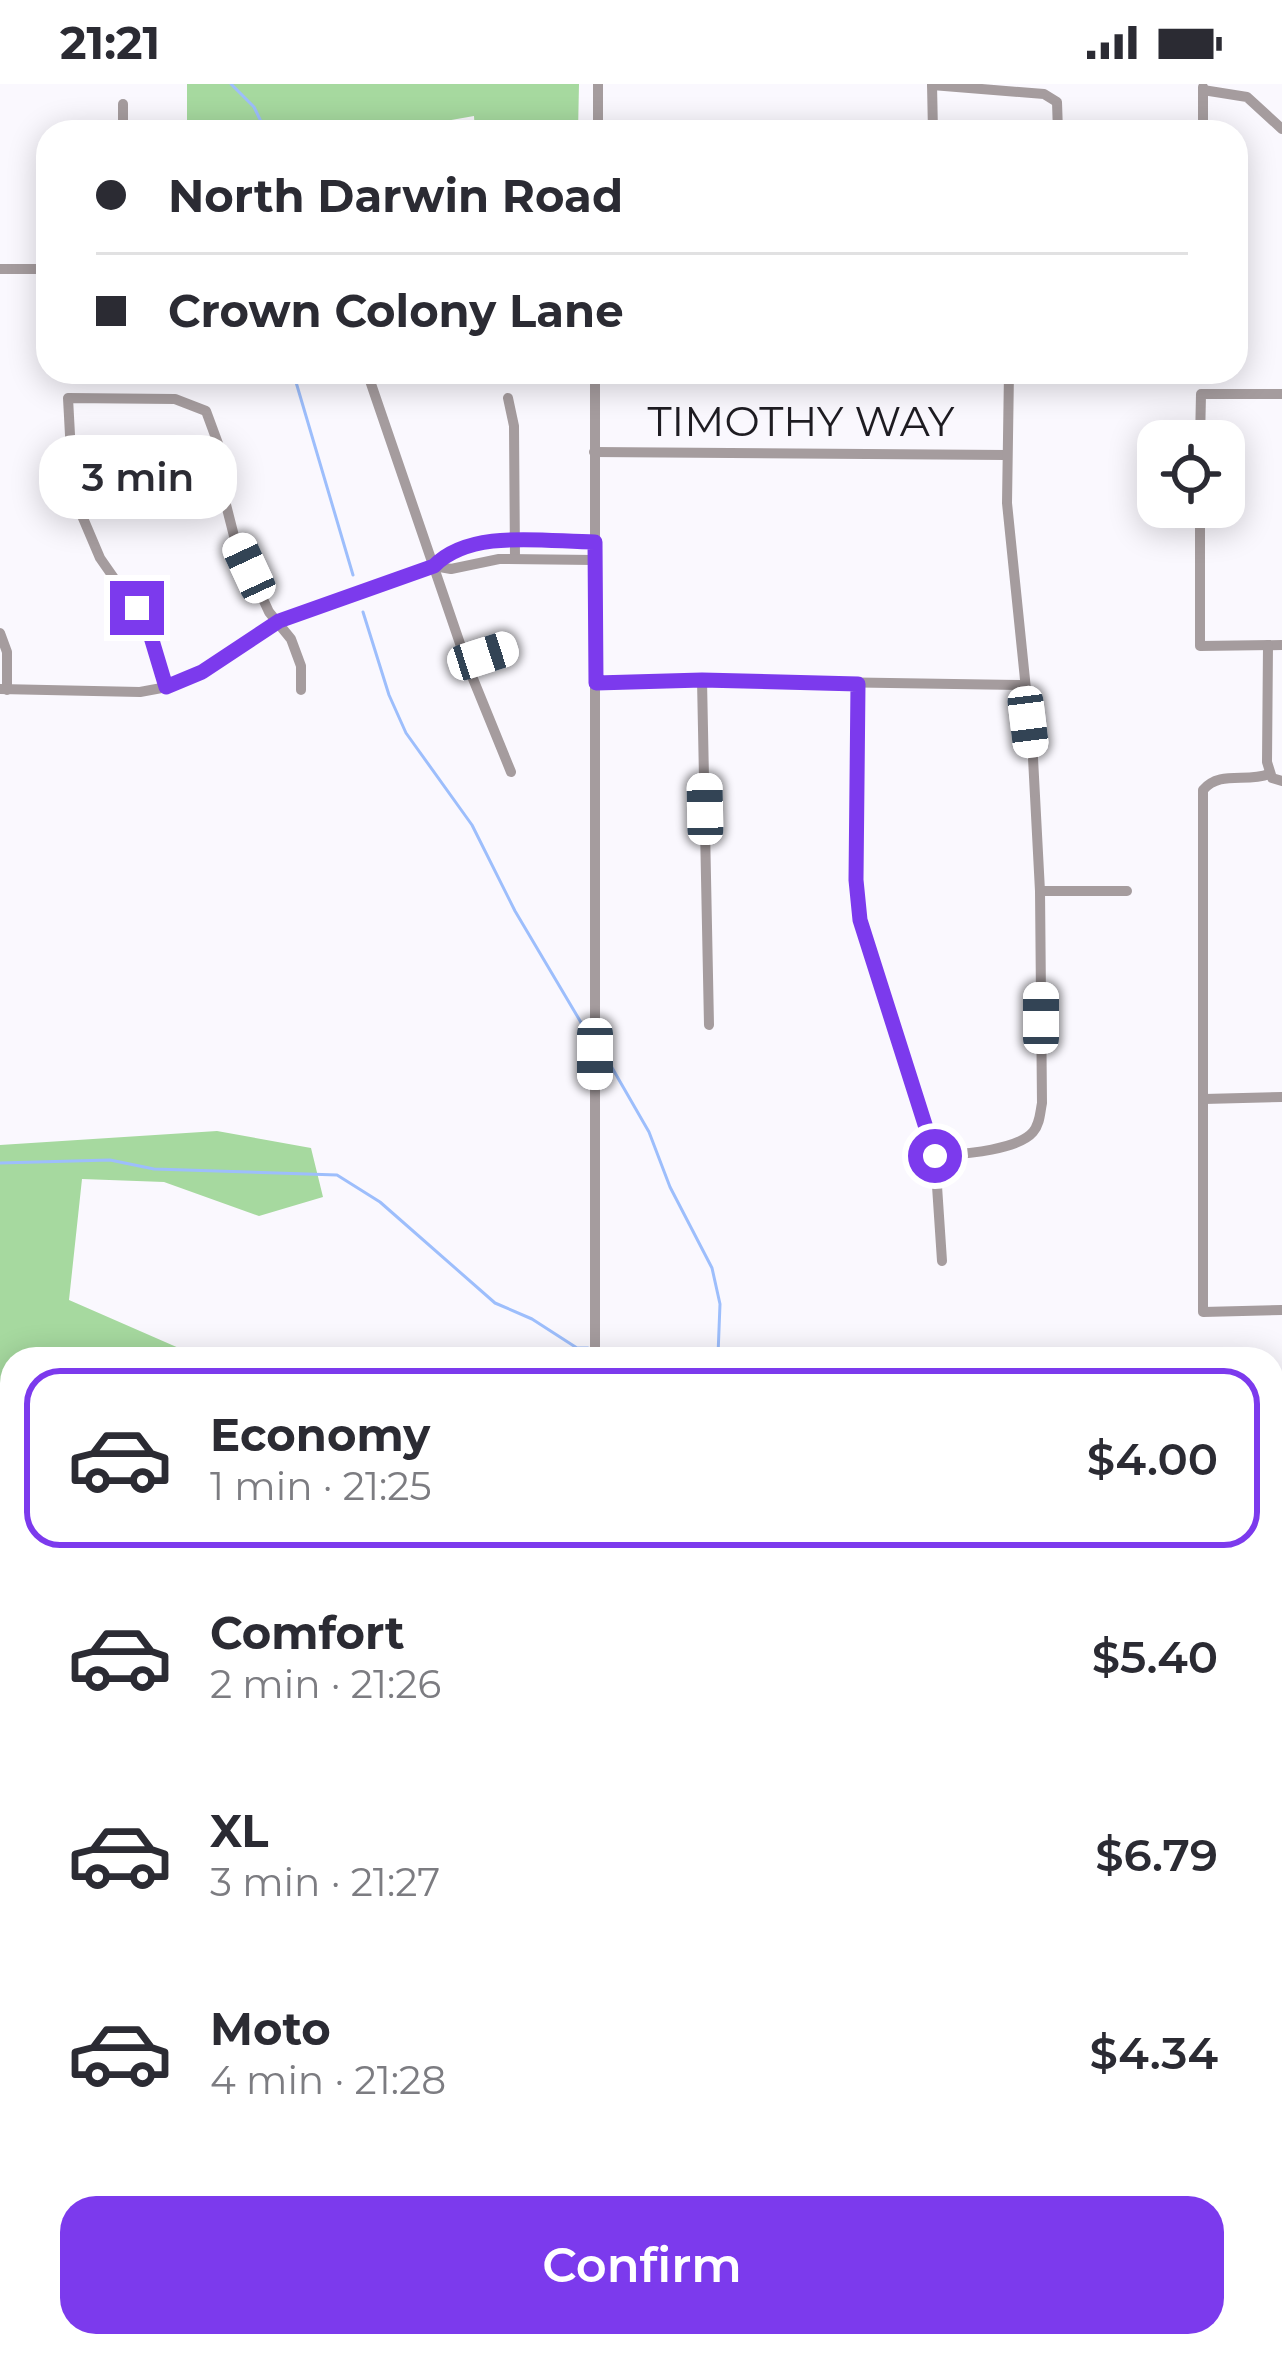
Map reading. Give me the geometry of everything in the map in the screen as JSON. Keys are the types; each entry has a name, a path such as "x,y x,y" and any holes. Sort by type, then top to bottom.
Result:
{"street":[{"path":"598,84 598,120"},
{"path":"933,120 932,85 1044,94 1057,102 1058,120"},
{"path":"1203,120 1203,87 1247,97 1282,129"},
{"path":"123,104 123,120"},
{"path":"0,269 36,269"},
{"path":"371,384 467,664 511,772"},
{"path":"595,384 595,1347"},
{"path":"935,1156 996,1148 1027,1137 1036,1129 1042,1103 1040,891 1006,455 1009,384"},
{"path":"1200,420 1201,394 1282,394"},
{"path":"166,687 148,627 100,558 80,511 72,472 68,398 175,399 206,411 220,448 221,485 234,536 269,612 279,621 302,667 301,690"},
{"path":"508,398 514,427 515,559"},
{"name":"TIMOTHY WAY","path":"594,452 1006,455"},
{"path":"1200,528 1200,646 1282,645"},
{"path":"0,633 8,652 4,690 140,692 202,672 279,621 434,566 449,551 488,543 595,542"},
{"path":"434,566 452,569 482,560 594,560"},
{"path":"1268,645 1269,774"},
{"path":"467,664 508,649"},
{"path":"702,680 709,1025"},
{"path":"596,683 1024,685"},
{"path":"858,684 856,880 860,920 935,1156 942,1261"},
{"path":"1269,774 1282,781"},
{"path":"1269,774 1216,779 1203,790 1204,1312 1282,1310"},
{"path":"1040,891 1127,891"},
{"path":"1204,1099 1282,1097"}],"green space":[{"path":"187,84 579,84 578,120 474,120 474,116 451,120 187,120"},
{"path":"217,1131 311,1148 323,1197 259,1216 164,1182 82,1179 69,1300 177,1347 0,1347 0,1145"}],"waterway":[{"path":"231,84 260,120"},
{"path":"297,384 353,575"},
{"path":"363,612 406,733 472,825 515,911 589,1036"},
{"path":"603,1052 649,1132 670,1187 712,1268 720,1304 718,1347"},
{"path":"0,1163 110,1160 154,1169 337,1175 380,1202 495,1303 532,1319 575,1347"}],"route":[{"path":"137,608 157,651 166,687 202,672 279,621 434,566 449,551 488,543 595,542 596,683 858,684 856,880 860,920 935,1156"}]}
